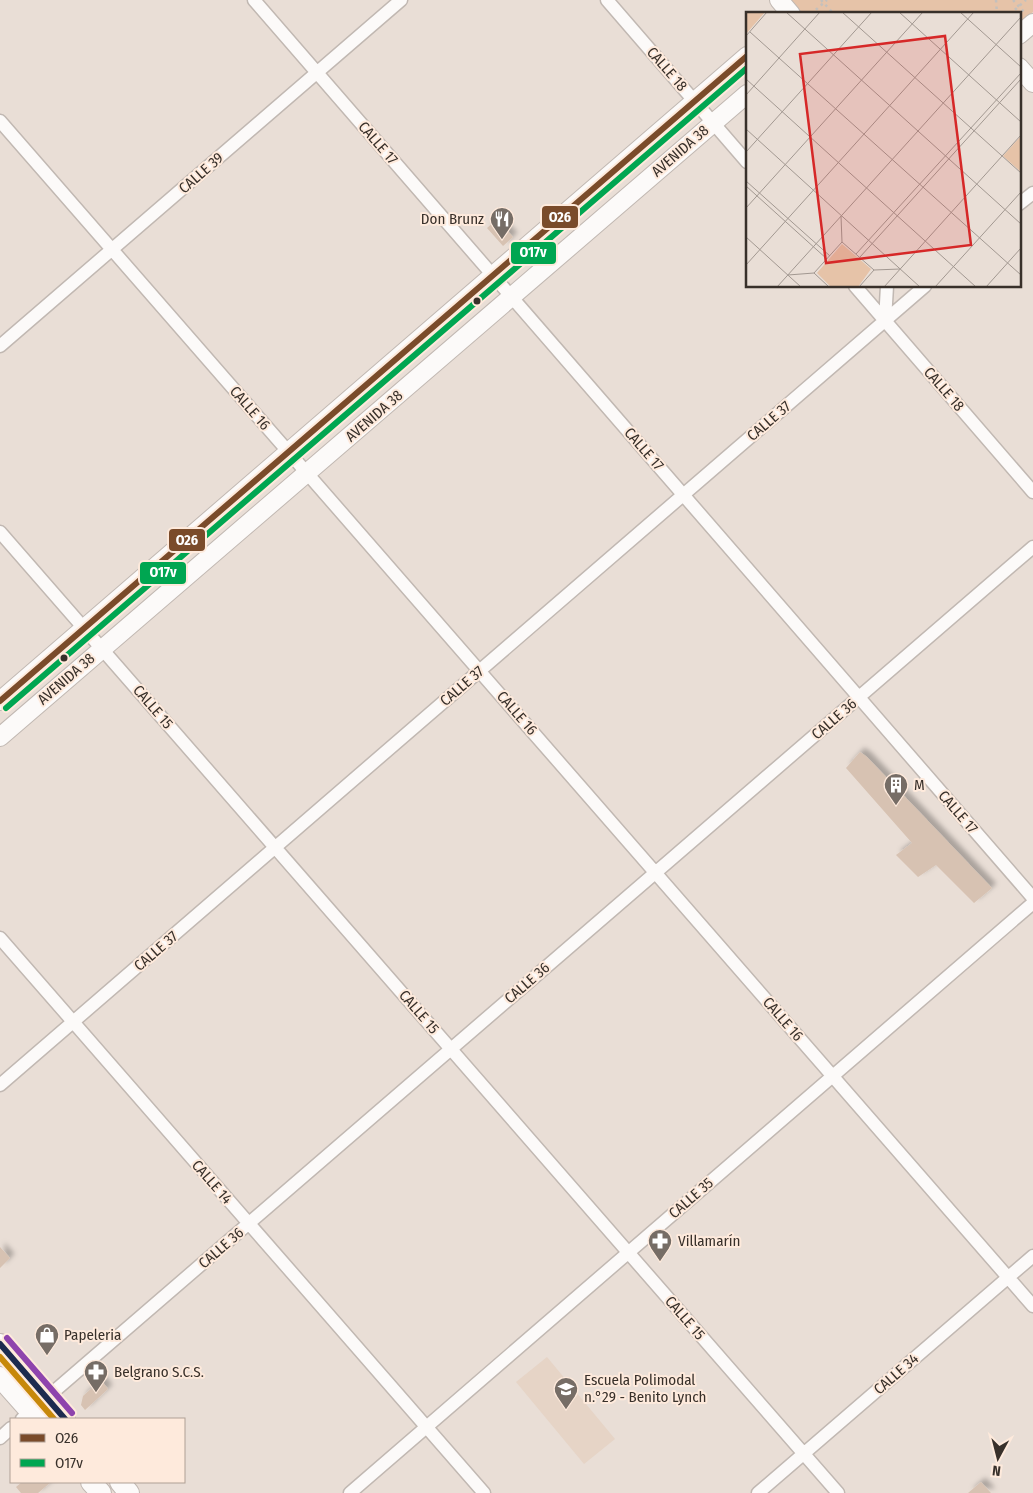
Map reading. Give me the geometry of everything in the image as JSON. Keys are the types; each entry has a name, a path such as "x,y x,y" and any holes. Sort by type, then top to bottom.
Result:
{"main road":[{"path":"779,0 788,12"},
{"name":"AVENIDA 38","path":"0,701 746,57"},
{"path":"1020,68 1033,83"},
{"name":"AVENIDA 38","path":"0,737 101,648 308,474 510,296 746,95"},
{"path":"0,1344 64,1418"},
{"path":"0,1377 29,1417"},
{"path":"92,1483 101,1493"},
{"path":"121,1483 130,1493"}],"street":[{"name":"CALLE 17","path":"254,0 1033,898"},
{"name":"CALLE 39","path":"0,346 401,0"},
{"name":"CALLE 18","path":"607,0 746,161"},
{"name":"CALLE 16","path":"0,121 1033,1306"},
{"path":"1020,203 1033,192"},
{"name":"CALLE 18","path":"857,288 1033,492"},
{"path":"885,321 888,288"},
{"name":"CALLE 37","path":"0,1085 922,288"},
{"name":"CALLE 15","path":"0,532 838,1493"},
{"name":"CALLE 36","path":"29,1417 47,1398 1033,547"},
{"name":"CALLE 35","path":"350,1493 1033,902"},
{"name":"CALLE 14","path":"0,938 484,1493"},
{"name":"CALLE 34","path":"758,1493 1033,1256"},
{"path":"0,1438 10,1429"}],"path":[{"path":"1012,12 1026,0"},
{"path":"813,12 824,1 832,12"}],"shaded area":[{"path":"791,0 1033,0 1033,12 1020,23 1020,12 801,12"},
{"name":"Escuela Polimodal n.°29 - Benito Lynch","path":"547,1357 615,1439 584,1464 516,1382"}],"building":[{"path":"497,219 513,237 503,246 487,228"},
{"name":"M","path":"860,752 867,757 992,888 974,903 936,865 918,877 896,855 912,843 846,768"},
{"path":"0,1247 10,1258 0,1268"},
{"name":"Belgrano S.C.S.","path":"101,1380 108,1389 85,1410 81,1405 83,1396"},
{"path":"981,1482 991,1493 968,1493"},
{"path":"21,1483 50,1483 38,1493 21,1493 16,1487"}],"transit line":[{"name":"O26","path":"0,701 746,57"},
{"name":"O17v","path":"6,708 746,69"},
{"path":"7,1338 72,1413"},
{"path":"0,1344 64,1418"},
{"path":"0,1357 53,1418"}],"place":[{"name":"Don Brunz","path":"502,240"},
{"name":"M","path":"896,806"},
{"name":"Villamarín","path":"660,1262"},
{"name":"Papeleria","path":"47,1356"},
{"name":"Belgrano S.C.S.","path":"96,1393"},
{"name":"Escuela Polimodal n.°29 - Benito Lynch","path":"566,1410"}]}
